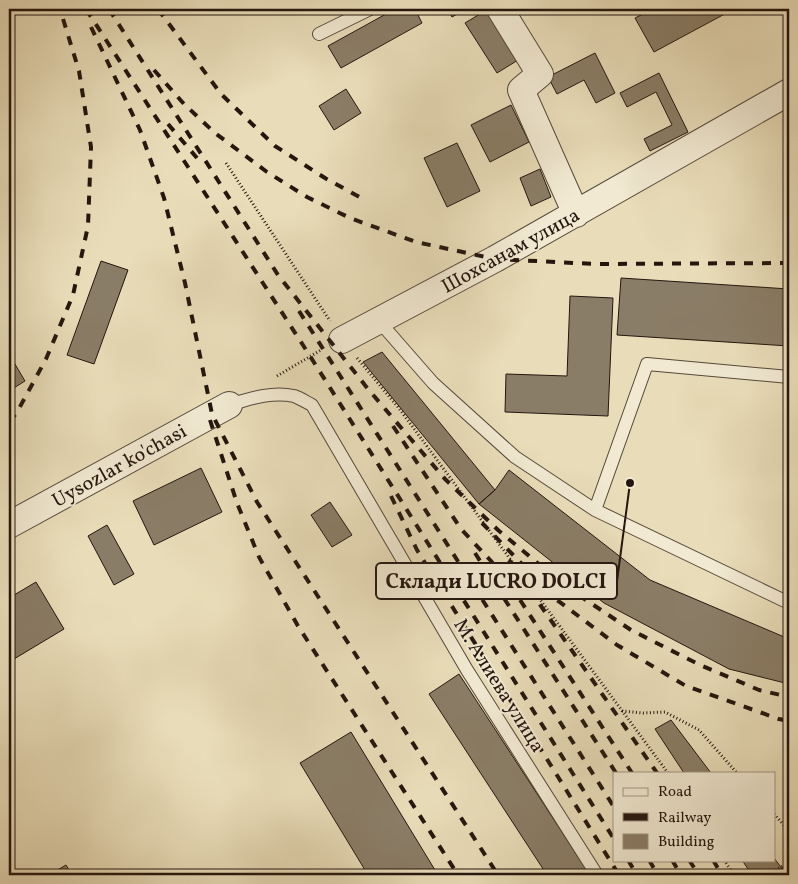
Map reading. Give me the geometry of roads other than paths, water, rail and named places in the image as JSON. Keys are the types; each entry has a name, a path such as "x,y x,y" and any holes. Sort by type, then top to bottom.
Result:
{"street":[{"path":"500,9 540,74 521,90 576,214"},
{"name":"Шохсанам улица","path":"342,340 495,259 789,92"},
{"name":"Uysozlar ko'chasi","path":"9,525 229,405"}],"lane":[{"path":"319,34 370,9"},
{"path":"378,320 433,383 515,457 596,510 789,603"},
{"path":"596,510 647,364 789,377"},
{"name":"М. Алиева улица","path":"229,405 253,398 276,395 294,396 312,405 467,670 597,875"}],"railway":[{"path":"9,421 16,414 46,359 73,295 88,226 91,147 79,71 60,9"},
{"path":"86,9 310,356 613,837"},
{"path":"109,9 278,275 368,389 445,479 498,530 565,586 631,630 700,665 759,690 789,697"},
{"path":"158,9 221,94 275,146 325,178 363,199"},
{"path":"91,27 140,130 164,198 185,283 212,414 257,502 498,875"},
{"path":"154,70 184,104 215,133 267,172 307,197 350,218 416,242 495,259 595,264 789,263"},
{"path":"168,124 197,158"},
{"path":"299,311 613,805"},
{"path":"210,420 237,503 259,557 298,626 458,875"},
{"path":"393,426 461,529 491,561 513,589 631,772"},
{"path":"391,496 417,550 619,875"},
{"path":"482,523 557,600 617,645 686,686 789,721"},
{"path":"475,553 615,772"},
{"path":"509,560 656,772"},
{"path":"629,862 637,875"},
{"path":"650,862 658,875"},
{"path":"673,862 681,875"},
{"path":"690,862 699,875"},
{"path":"714,862 722,875"}],"place":[{"name":"Склади LUCRO DOLCI","path":"630,483"}]}
